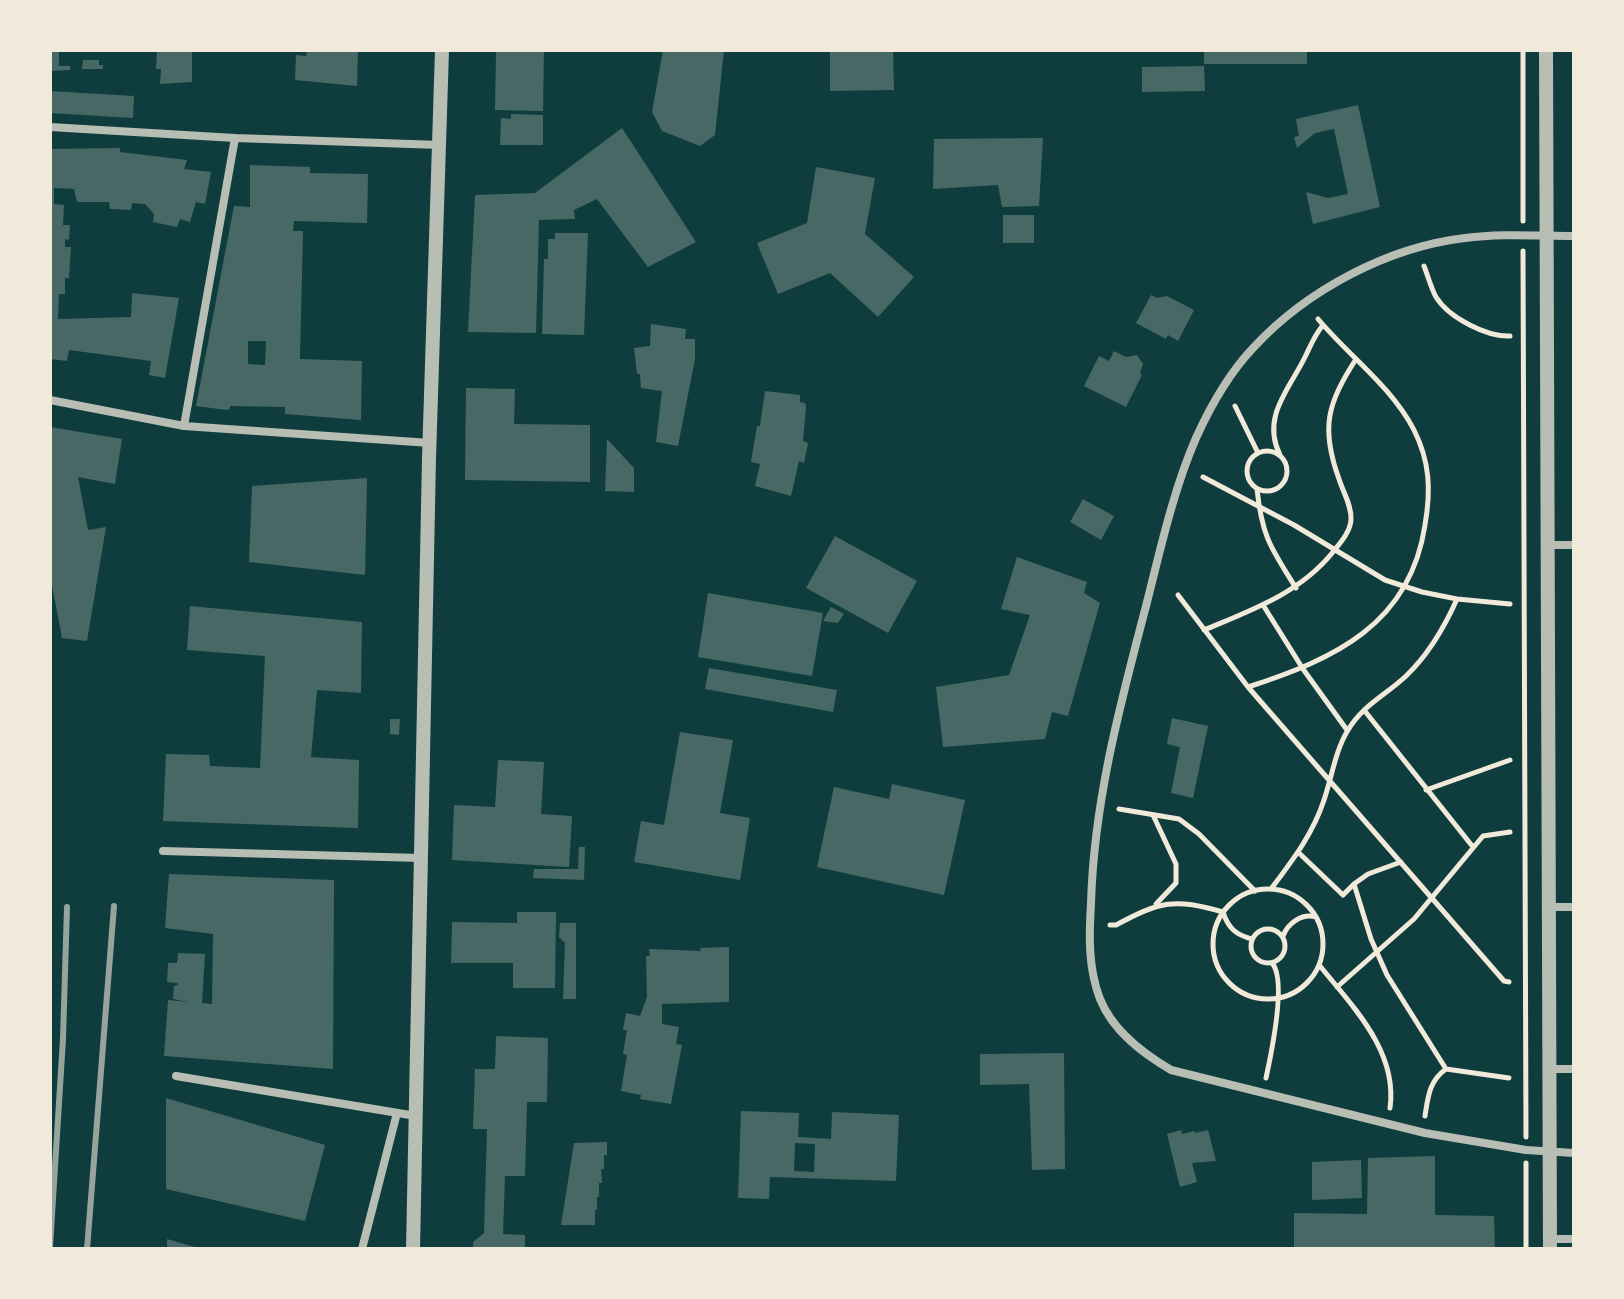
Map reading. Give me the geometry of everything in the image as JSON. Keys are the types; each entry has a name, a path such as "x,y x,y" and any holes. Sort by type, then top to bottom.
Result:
{"street":[{"path":"413,1249 430,443 442,50"},
{"path":"1546,50 1550,1244 1574,1239"},
{"path":"50,127 235,138 440,145"},
{"path":"184,426 235,138"},
{"path":"1574,236 1466,238 1399,253 1363,269 1307,302 1277,325 1236,367 1195,441 1181,481 1112,737 1096,830 1090,924 1090,953 1101,999 1114,1023 1146,1055 1171,1070 1387,1125 1526,1150 1574,1153"},
{"path":"50,400 184,426 430,443"},
{"path":"1548,545 1574,545"},
{"path":"163,851 421,858"},
{"path":"1549,907 1574,907"},
{"path":"1549,1069 1574,1069"},
{"path":"176,1076 416,1116"},
{"path":"362,1249 397,1113"}],"path":[{"path":"1523,50 1526,1249"},
{"path":"1424,266 1437,299 1458,319 1496,334 1510,336"},
{"path":"1248,687 1303,669 1339,651 1373,627 1404,588 1423,538 1430,491 1428,468 1412,426 1394,401 1321,322 1276,410 1272,428 1280,455 1287,466 1286,480 1277,490 1257,489"},
{"path":"1204,630 1296,588 1335,550 1349,528 1351,517 1333,462 1329,412 1335,394 1356,359"},
{"path":"1235,406 1258,453"},
{"path":"1280,455 1270,451 1258,453 1247,468 1249,480 1257,489 1263,530 1269,546 1296,588"},
{"path":"1203,477 1259,505 1366,570 1404,588 1457,599 1510,604"},
{"path":"1178,595 1248,687 1504,981 1509,982"},
{"path":"1271,889 1299,853 1324,801 1348,730 1364,710 1406,676 1433,643 1457,599"},
{"path":"1263,605 1303,669 1348,730"},
{"path":"1364,710 1473,847"},
{"path":"1426,790 1510,760"},
{"path":"1119,809 1179,819 1199,834 1255,891"},
{"path":"1153,814 1176,864 1176,883 1156,905"},
{"path":"1337,987 1433,898 1483,836 1510,832"},
{"path":"1299,853 1343,895 1368,874 1401,862"},
{"path":"1354,884 1387,975 1446,1069"},
{"path":"1271,889 1300,898 1322,929 1324,948 1320,966 1309,982 1294,994 1277,999 1259,999 1242,994 1228,983 1218,968 1213,951 1213,934 1223,912 1245,893 1271,889"},
{"path":"1110,925 1156,905 1176,902 1223,912"},
{"path":"1223,912 1228,926 1252,939"},
{"path":"1272,963 1285,953 1283,936 1296,920 1304,916 1316,917"},
{"path":"1272,963 1257,959 1251,950 1252,939 1259,931 1269,928 1283,936"},
{"path":"1266,1078 1277,999 1278,977 1272,963"},
{"path":"1320,966 1381,1048 1390,1081 1390,1108"},
{"path":"1425,1116 1428,1091 1438,1074 1446,1069 1509,1078"}],"building":[{"path":"50,50 59,50 59,66 70,66 70,70 50,71"},
{"path":"157,50 192,50 192,82 160,84 161,69 156,69"},
{"path":"307,50 358,50 357,86 295,80 296,55 306,56"},
{"path":"496,50 544,50 543,111 495,110"},
{"path":"663,50 724,50 715,135 700,146 662,131 652,112"},
{"path":"830,50 893,50 894,90 830,91"},
{"path":"1204,50 1307,50 1307,64 1204,64"},
{"path":"83,60 99,60 103,69 82,69"},
{"path":"1204,66 1205,91 1142,92 1142,67"},
{"path":"50,91 134,96 133,118 50,113"},
{"path":"1358,105 1380,207 1313,224 1306,192 1328,198 1348,194 1334,129 1315,133 1297,148 1294,137 1299,136 1296,119"},
{"path":"511,114 543,115 543,145 500,145 501,118 511,119"},
{"path":"622,128 696,242 648,267 597,199 574,210 575,219 539,220 536,333 468,332 475,195 535,193"},
{"path":"1043,138 1039,206 1002,207 998,185 933,189 934,139"},
{"path":"120,148 120,152 187,160 184,169 211,172 205,204 196,202 190,222 180,219 177,227 153,222 154,214 145,204 132,203 131,210 110,209 109,202 77,202 74,189 54,188 54,204 64,205 63,225 70,225 65,247 71,247 69,278 65,278 65,294 59,294 58,319 131,317 132,293 179,298 165,378 149,375 151,361 69,350 67,361 50,359 50,149"},
{"path":"250,165 310,167 310,173 368,174 367,223 294,221 293,231 303,231 300,359 362,361 361,420 285,414 285,407 230,406 227,410 196,406 234,206 250,207","holes":["248,341 266,341 265,365 248,364"]},
{"path":"816,167 875,178 865,234 914,277 878,317 830,273 778,294 757,243 807,223"},
{"path":"1003,215 1034,215 1034,243 1003,243"},
{"path":"555,233 588,233 584,335 542,334 544,259 548,259 548,239 555,239"},
{"path":"1151,295 1157,298 1167,296 1194,310 1178,341 1168,335 1166,339 1136,323"},
{"path":"651,324 686,329 685,339 695,339 695,359 678,446 656,442 662,391 641,388 640,374 637,374 634,348 650,346"},
{"path":"1114,351 1126,357 1137,355 1143,364 1142,375 1126,407 1084,386 1099,356 1109,361"},
{"path":"466,388 515,389 514,424 590,425 590,482 465,480"},
{"path":"765,391 800,395 800,402 805,403 806,407 803,441 808,443 804,463 799,461 791,496 755,486 760,464 751,462"},
{"path":"50,427 122,439 115,484 78,477 88,530 106,527 87,641 62,638 50,575"},
{"path":"607,439 634,468 634,492 605,491"},
{"path":"367,478 365,575 249,562 252,486"},
{"path":"1083,499 1114,516 1101,540 1070,522"},
{"path":"835,536 917,581 888,633 806,588"},
{"path":"1017,557 1087,582 1084,593 1100,603 1068,716 1052,712 1045,739 943,747 936,687 1009,675 1030,615 1001,609"},
{"path":"708,593 823,613 812,676 698,657"},
{"path":"190,606 362,622 361,693 317,690 311,757 359,760 358,828 163,821 166,754 209,755 210,766 260,768 265,656 187,650"},
{"path":"831,607 844,614 838,623 823,621"},
{"path":"709,668 837,690 833,712 705,689"},
{"path":"1172,718 1208,726 1193,798 1171,793 1180,747 1167,744"},
{"path":"390,719 400,719 399,735 390,734"},
{"path":"680,732 733,740 720,813 750,818 740,880 634,862 641,821 664,825"},
{"path":"498,760 544,762 541,814 572,816 569,867 452,860 454,805 495,807"},
{"path":"892,784 965,800 944,895 817,867 834,787 889,799"},
{"path":"579,847 585,847 584,880 533,878 534,869 578,869"},
{"path":"169,874 334,880 333,1069 164,1056 168,1000 189,1002 173,999 174,986 178,985 167,982 168,963 177,963 178,953 205,954 202,1003 212,1004 213,934 165,928"},
{"path":"517,912 556,912 555,988 513,988 513,963 451,963 452,922 517,923"},
{"path":"560,923 576,923 576,999 563,999 565,943 559,937"},
{"path":"729,947 729,1002 662,1004 662,1024 679,1027 676,1044 682,1045 671,1104 640,1099 641,1095 621,1091 627,1055 623,1054 626,1013 640,1016 647,997 646,956 650,956 649,949 701,951 700,948"},
{"path":"496,1036 548,1038 547,1102 527,1102 525,1176 505,1176 503,1234 525,1235 525,1249 473,1249 473,1242 484,1233 487,1129 473,1129 475,1069 495,1069"},
{"path":"1064,1053 1065,1169 1032,1170 1029,1084 980,1085 980,1054"},
{"path":"166,1098 325,1145 305,1221 166,1189"},
{"path":"741,1111 799,1113 798,1137 831,1139 832,1112 899,1115 896,1181 770,1177 769,1199 738,1198","holes":["795,1143 815,1144 814,1172 794,1171"]},
{"path":"1181,1130 1182,1134 1208,1130 1216,1161 1192,1163 1197,1182 1180,1187 1167,1134"},
{"path":"607,1142 595,1225 561,1225 574,1143"},
{"path":"1435,1156 1435,1215 1494,1216 1495,1249 1294,1249 1294,1213 1367,1214 1368,1158"},
{"path":"1361,1160 1362,1198 1312,1200 1312,1162"},
{"path":"167,1239 198,1248 198,1249 167,1249"}],"railway":[{"path":"87,1249 114,906"},
{"path":"50,1247 63,1039 67,907"}]}
